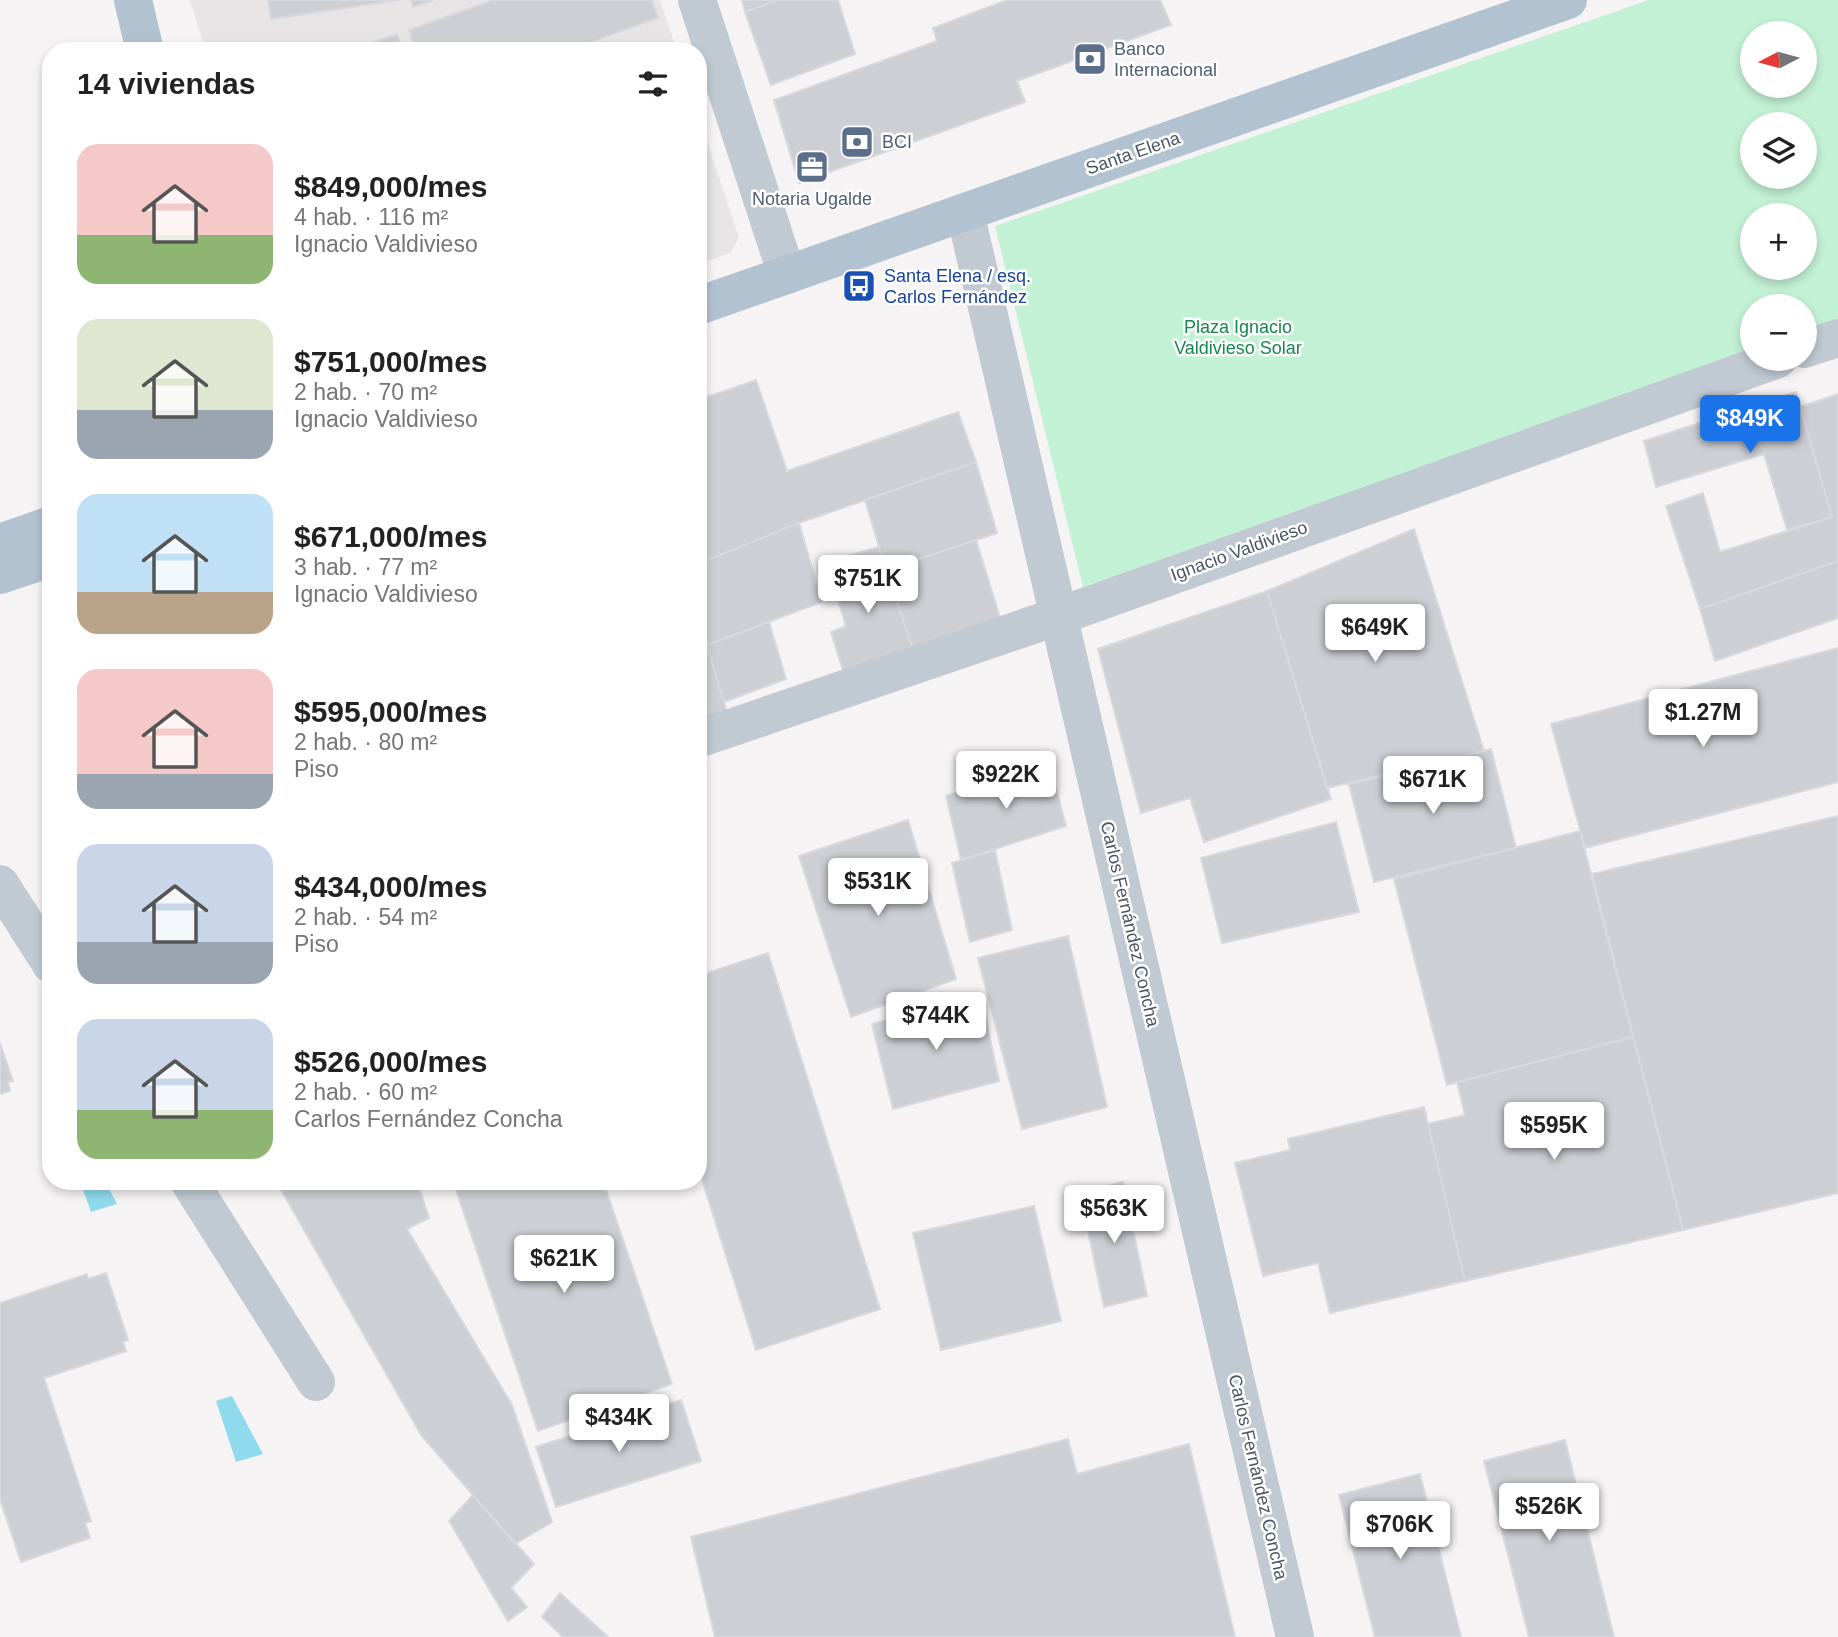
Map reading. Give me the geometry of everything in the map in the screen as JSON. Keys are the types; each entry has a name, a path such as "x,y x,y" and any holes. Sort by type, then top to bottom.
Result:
{"main road":[{"path":"133,0 143,42"},
{"name":"Santa Elena","path":"707,303 1568,0"},
{"path":"0,543 42,528"},
{"path":"0,575 42,561"}],"street":[{"path":"697,0 786,275"},
{"name":"Carlos Fernández Concha","path":"965,212 1295,1637"},
{"path":"1817,345 1838,338"},
{"name":"Ignacio Valdivieso","path":"707,736 1059,616 1744,371"},
{"path":"0,884 42,950"},
{"path":"195,1190 316,1382"}],"shaded area":[{"path":"190,0 660,0 674,42 203,42"},
{"path":"707,141 739,238 730,253 707,262"}],"green space":[{"name":"Plaza Ignacio Valdivieso Solar","path":"1649,0 1838,0 1838,318 1817,326 1817,294 1740,294 1740,354 1083,587 995,226"}],"water":[{"path":"83,1190 110,1190 117,1204 91,1212"},
{"path":"232,1396 263,1454 236,1462 216,1401"}],"building":[{"path":"268,0 399,0 271,19"},
{"path":"411,0 434,0 413,7"},
{"path":"493,0 652,0 658,18 592,42 413,42 409,30"},
{"path":"742,0 777,0 745,12"},
{"path":"777,0 838,0 855,54 771,85 745,12"},
{"path":"1007,0 1160,0 1171,25 1017,81 1025,102 799,183 774,100 937,41 933,28"},
{"path":"397,34 400,42 374,42"},
{"path":"756,380 787,471 958,412 976,462 799,523 707,560 707,397"},
{"path":"1796,392 1832,517 1787,530 1764,454 1656,487 1644,441"},
{"path":"1838,394 1838,561 1700,609 1666,506 1703,493 1720,552 1832,517 1800,407"},
{"path":"976,462 997,533 886,570 865,500"},
{"path":"799,523 822,602 707,645 707,560"},
{"path":"1414,529 1484,751 1327,788 1267,591"},
{"path":"976,540 1002,624 915,655 886,570"},
{"path":"879,547 915,655 846,680 831,632 846,626 826,562"},
{"path":"1838,561 1838,618 1715,661 1700,609"},
{"path":"1267,591 1331,799 1204,842 1190,798 1141,813 1098,649"},
{"path":"769,622 786,679 724,702 707,645"},
{"path":"707,647 727,711 707,717"},
{"path":"1838,648 1838,782 1585,848 1551,724"},
{"path":"1491,749 1516,848 1374,882 1349,784"},
{"path":"1049,761 1066,826 961,860 946,796"},
{"path":"1838,816 1838,1193 1683,1230 1592,874"},
{"path":"908,820 956,979 851,1017 799,856"},
{"path":"1336,822 1359,912 1222,943 1201,858"},
{"path":"1580,831 1633,1037 1447,1085 1394,879"},
{"path":"995,850 1012,930 970,942 952,863"},
{"path":"1068,936 1107,1107 1022,1129 978,958"},
{"path":"768,953 880,1309 756,1350 705,1190 707,973"},
{"path":"981,995 999,1081 893,1109 872,1024"},
{"path":"1633,1037 1683,1230 1465,1281 1428,1124 1465,1115 1457,1082"},
{"path":"0,1043 13,1081 8,1082 10,1091 0,1094"},
{"path":"1424,1107 1465,1281 1330,1313 1318,1263 1263,1276 1235,1163 1290,1150 1288,1139"},
{"path":"1123,1182 1147,1296 1104,1307 1080,1193"},
{"path":"281,1190 420,1190 429,1218 407,1229 512,1405 552,1522 515,1544 421,1435"},
{"path":"456,1190 606,1190 672,1384 538,1431"},
{"path":"1034,1206 1061,1321 941,1350 913,1233"},
{"path":"106,1273 128,1340 123,1342 126,1351 44,1378 91,1521 85,1523 90,1538 21,1562 0,1499 0,1303 87,1274 88,1279"},
{"path":"681,1400 701,1461 556,1507 536,1447"},
{"path":"1068,1439 1077,1474 1189,1444 1235,1637 715,1637 691,1537"},
{"path":"1565,1440 1614,1637 1529,1637 1484,1461"},
{"path":"1420,1474 1461,1637 1375,1637 1339,1495"},
{"path":"473,1495 534,1564 511,1588 527,1607 508,1621 449,1521"},
{"path":"560,1593 608,1637 563,1637 542,1617"}],"place":[{"name":"Banco Internacional","path":"1090,59"},
{"name":"BCI","path":"857,142"},
{"name":"Notaria Ugalde","path":"812,167"},
{"name":"Santa Elena / esq. Carlos Fernández","path":"859,286"}]}
